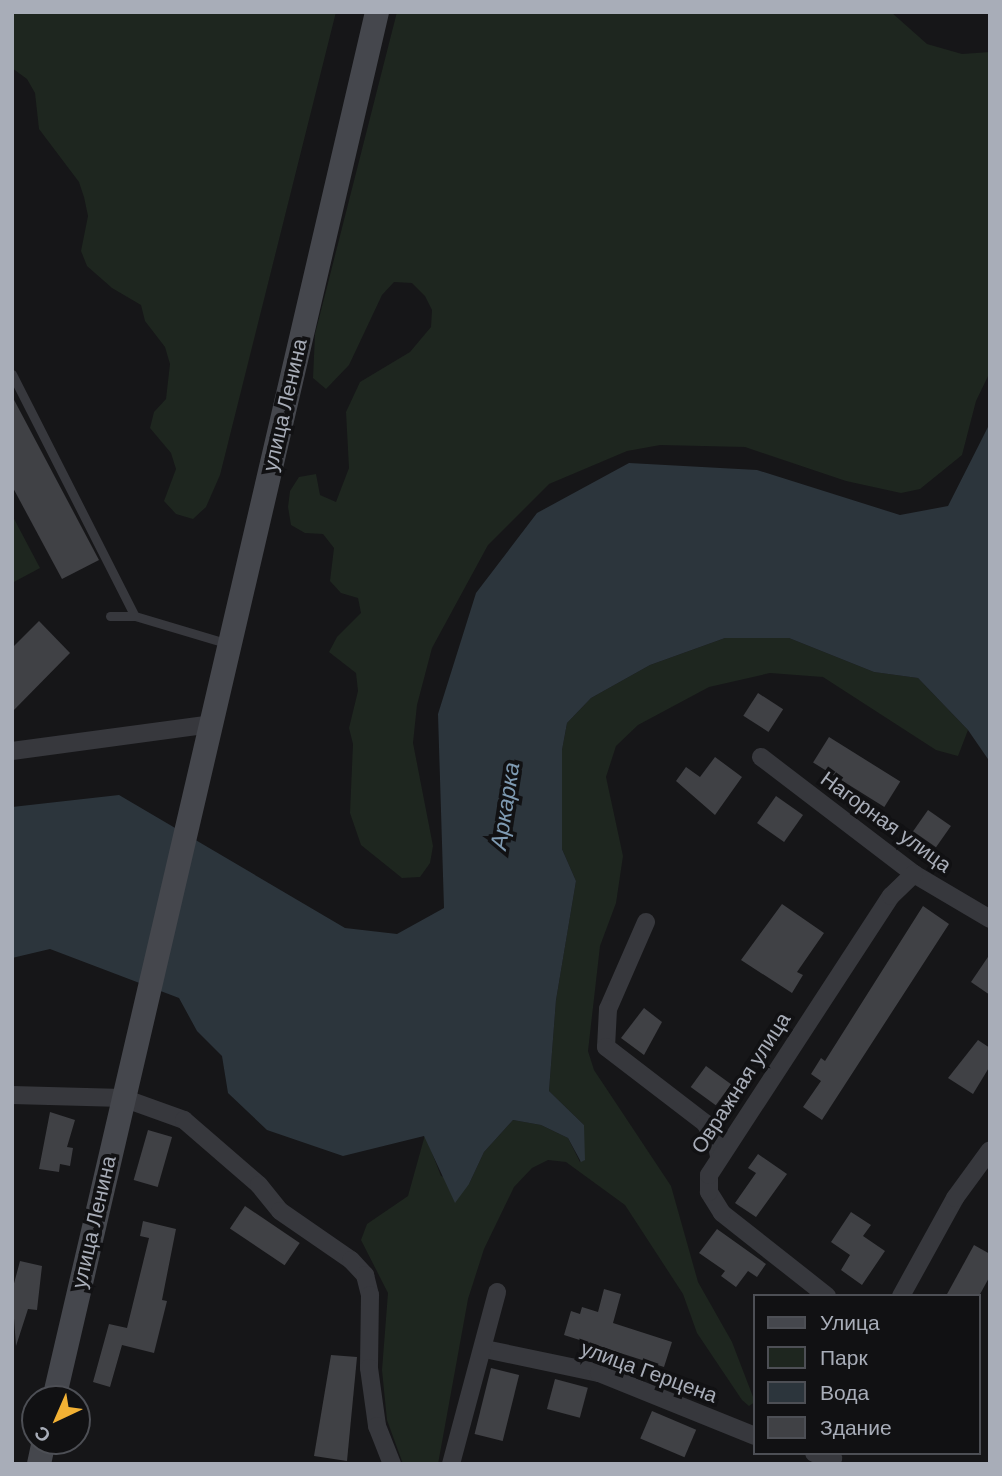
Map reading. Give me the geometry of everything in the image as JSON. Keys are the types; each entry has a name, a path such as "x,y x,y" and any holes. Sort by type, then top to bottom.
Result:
{"main road":[{"name":"улица Ленина","path":"57,1385 377,12"}],"street":[{"path":"12,751 211,724"},
{"name":"Нагорная улица","path":"761,757 914,874 990,919"},
{"name":"Овражная улица","path":"824,1294 722,1213 709,1192 709,1175 891,896 914,874"},
{"path":"646,922 608,1009 607,1047 705,1123 716,1141 719,1157"},
{"path":"12,1095 123,1097 184,1121 259,1185 280,1211 365,1275 377,1426 392,1464"},
{"path":"902,1294 955,1198 990,1150"},
{"path":"451,1464 485,1349 497,1292"},
{"name":"улица Герцена","path":"485,1349 599,1373 754,1436"}],"lane":[{"path":"12,374 135,616"},
{"path":"110,616 135,616 230,644"}],"green space":[{"path":"12,12 336,12 220,475 206,507 193,519 176,514 164,501 176,469 171,453 150,428 154,412 166,399 170,364 165,347 145,321 141,305 112,288 87,266 81,251 88,216 84,197 79,182 39,129 35,93 27,79 12,68"},
{"path":"397,12 891,12 927,44 962,54 990,52 990,372 976,401 962,455 920,489 901,493 846,481 745,447 660,445 627,451 549,484 488,545 432,648 417,705 413,743 433,846 430,863 420,877 402,878 361,845 350,813 353,744 349,728 358,691 356,673 329,652 337,637 361,613 358,598 341,593 330,581 334,548 323,534 305,533 291,525 288,507 290,491 299,477 316,474 320,495 336,502 349,468 346,412 360,382 410,352 431,327 432,310 425,296 412,283 394,282 382,295 349,365 326,389 313,378 315,334"},
{"path":"12,515 40,568 12,583"},
{"path":"725,638 789,638 874,672 918,678 968,730 958,756 936,750 823,677 770,673 709,687 638,725 616,746 606,777 623,856 616,903 600,946 588,1051 594,1070 671,1186 698,1282 732,1342 754,1403 749,1406 742,1400 697,1333 683,1294 625,1205 566,1162 548,1160 532,1168 514,1187 484,1249 468,1299 438,1464 403,1464 387,1420 382,1370 388,1293 361,1240 367,1224 408,1196 425,1135 441,1176 469,1184 484,1152 513,1120 541,1125 568,1138 580,1162 584,1125 549,1091 556,1000 576,881 562,849 562,750 567,723 591,698 650,665"}],"water":[{"name":"Аркарка","path":"990,423 990,762 968,730 918,678 874,672 789,638 725,638 650,665 591,698 567,723 562,750 562,849 576,881 556,1000 549,1091 584,1125 585,1160 581,1162 568,1138 541,1125 513,1120 484,1152 469,1184 455,1203 424,1136 343,1156 267,1130 228,1093 222,1056 197,1031 179,998 50,949 12,958 12,807 119,795 345,928 397,934 444,908 438,714 476,593 537,513 629,463 757,470 900,515 948,506"}],"building":[{"path":"12,396 99,560 62,579 12,486"},
{"path":"39,621 70,653 12,712 12,648"},
{"path":"758,693 783,709 768,732 743,716"},
{"path":"829,737 900,782 884,807 813,762"},
{"path":"715,757 742,777 715,815 676,781 686,767 700,777"},
{"path":"776,796 803,815 784,842 757,823"},
{"path":"928,810 951,826 936,847 913,831"},
{"path":"782,904 824,933 797,972 803,975 792,993 741,960"},
{"path":"923,906 949,924 822,1120 803,1107 821,1081 811,1074 821,1058 825,1061"},
{"path":"990,954 990,995 971,982"},
{"path":"644,1008 662,1022 644,1055 621,1038"},
{"path":"978,1040 990,1048 990,1066 973,1094 948,1078"},
{"path":"706,1066 731,1084 716,1105 691,1087"},
{"path":"50,1112 75,1120 67,1147 73,1148 70,1166 60,1164 59,1172 39,1169"},
{"path":"148,1130 172,1137 158,1187 134,1180"},
{"path":"758,1154 787,1174 756,1217 735,1203 756,1173 748,1168"},
{"path":"245,1206 300,1243 285,1265 230,1228"},
{"path":"851,1212 871,1225 863,1236 885,1251 862,1285 841,1270 850,1255 831,1242"},
{"path":"143,1221 176,1229 162,1300 167,1301 154,1353 122,1345 110,1387 93,1382 109,1324 127,1328 149,1238 140,1236"},
{"path":"717,1229 766,1264 757,1277 748,1271 736,1287 721,1276 725,1271 699,1253"},
{"path":"974,1245 990,1254 990,1276 980,1294 947,1294"},
{"path":"20,1261 42,1266 37,1310 28,1309 16,1346 12,1291"},
{"path":"604,1289 621,1294 613,1323 672,1342 664,1367 564,1335 571,1311 580,1314 582,1307 598,1312"},
{"path":"331,1355 357,1357 347,1461 314,1456"},
{"path":"491,1368 519,1375 503,1441 475,1434"},
{"path":"555,1379 588,1388 580,1418 547,1409"},
{"path":"652,1411 696,1430 684,1457 640,1439"}]}
